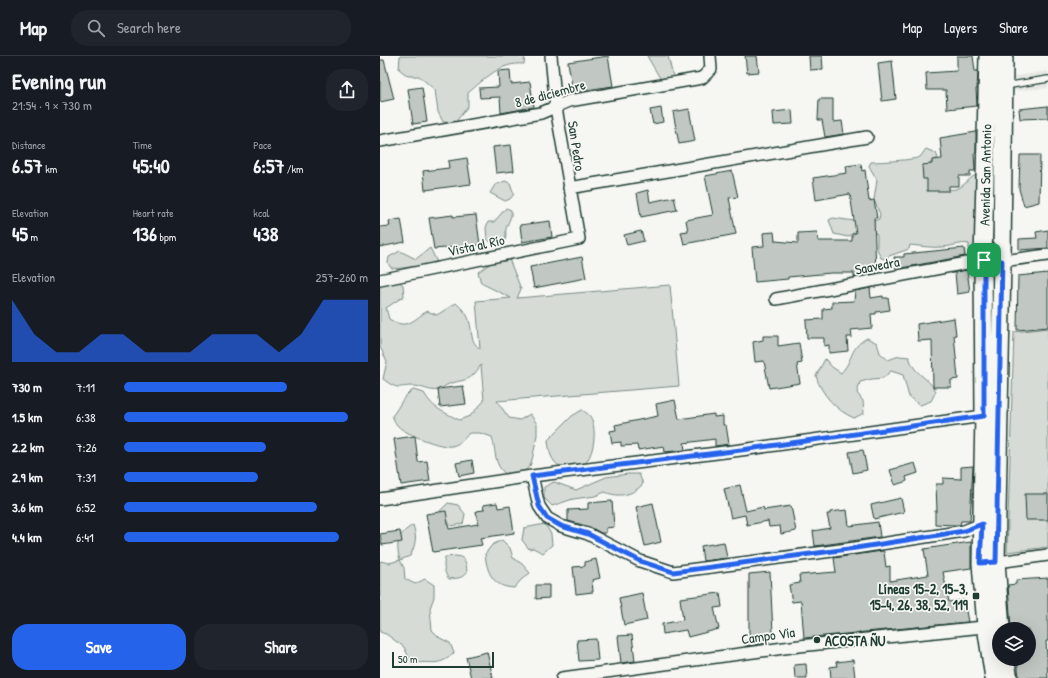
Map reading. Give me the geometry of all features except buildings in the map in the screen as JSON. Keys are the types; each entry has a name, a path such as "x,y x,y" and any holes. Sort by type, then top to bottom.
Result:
{"main road":[{"name":"Avenida San Antonio","path":"988,56 996,88 1002,261 992,415 982,524 995,622"},
{"name":"Avenida San Antonio","path":"988,563 992,415 984,260 996,88 1004,56"},
{"name":"Avenida San Antonio","path":"994,666 994,678"},
{"path":"1006,666 1009,678"}],"street":[{"name":"San Pedro","path":"551,56 556,108 579,239"},
{"name":"8 de diciembre","path":"380,141 541,113 556,108 569,101 702,78 711,69 710,56"},
{"path":"569,188 867,137"},
{"name":"Vista al Río","path":"380,280 579,239"},
{"name":"Saavedra","path":"776,299 984,260 1002,261 1048,255"},
{"path":"380,499 532,476 741,450 992,415"},
{"path":"532,476 539,506 547,518 561,526 588,534 640,561 673,572 863,547 964,531 982,524"},
{"path":"988,563 1048,555"},
{"name":"Campo Vía","path":"562,678 799,646 992,627"}],"lane":[{"path":"996,88 1048,80"}],"shaded area":[{"path":"400,56 525,56 524,64 515,64 493,72 468,93 468,106 455,123 443,122 438,112 435,90 419,76 408,76 399,69"},
{"path":"647,56 668,56 675,85 664,85"},
{"path":"1048,71 1048,88 1004,92 1004,78"},
{"path":"926,149 936,153 938,158 930,163 938,179 942,184 950,189 956,189 962,186 974,176 981,174 992,174 993,202 989,208 991,241 996,239 998,252 972,259 969,252 969,244 945,247 910,245 909,249 889,256 885,259 881,258 877,249 877,234 862,230 855,232 848,237 834,234 829,220 833,218 869,223 879,219 880,214 874,200 877,180 869,166 871,162 897,161 917,158 920,157"},
{"path":"505,181 510,183 514,194 510,199 505,201 490,193 495,185"},
{"path":"506,208 511,210 511,212 506,228 505,240 504,242 494,245 487,239 486,228 488,222 494,222"},
{"path":"430,248 438,264 428,269 424,267 391,268 388,263 389,257 400,251 416,259"},
{"path":"497,259 509,259 521,289 517,298 670,285 679,386 497,401 509,418 520,420 530,414 537,424 537,435 530,466 522,473 511,478 505,474 498,465 492,437 480,433 469,433 457,444 447,446 424,440 402,429 396,424 392,416 403,399 413,390 424,393 435,407 459,420 470,416 484,401 481,365 473,375 467,379 438,390 414,386 395,386 383,379 387,361 380,347 380,286 394,278 403,285 404,296 386,308 389,319 400,324 409,323 427,311 437,315 456,303 468,317 474,342 480,349 476,301 511,298 481,283 478,272"},
{"path":"1048,328 1048,547 1007,552 1014,332"},
{"path":"867,338 877,343 880,353 888,360 899,356 909,357 914,368 936,391 931,401 920,405 909,397 903,375 891,371 883,378 860,382 857,393 863,401 864,413 854,418 842,411 830,401 818,383 816,376 825,359 832,367 841,373 854,350"},
{"path":"582,410 590,416 593,423 593,446 587,461 584,464 575,468 565,468 557,464 552,458 548,440 572,416"},
{"path":"639,474 643,484 635,491 630,493 615,495 605,492 595,496 573,499 552,506 544,498 544,487 554,482 576,490 606,477"},
{"path":"448,503 458,505 465,514 463,524 451,526 440,511"},
{"path":"545,524 551,534 552,545 543,553 533,548 529,549 522,540 524,528"},
{"path":"413,525 415,533 414,548 410,556 400,560 398,549 399,540 404,532"},
{"path":"502,540 510,548 513,558 522,564 530,573 514,588 501,585 496,582 492,578 487,567 485,554 492,545"},
{"path":"456,556 464,559 467,572 461,577 449,579 444,569 445,557"},
{"path":"400,560 404,568 405,579 415,584 425,579 434,585 434,597 430,608 432,630 440,638 450,643 454,653 443,661 412,664 404,647 386,634 380,632 380,561 389,563"}],"place":[{"name":"Líneas 15-2, 15-3, 15-4, 26, 38, 52, 119","path":"976,596"},
{"name":"ACOSTA ÑU","path":"817,640"}],"route":[{"path":"984,260 1002,261 996,562 980,563 982,524 964,531 856,548 673,572 640,561 588,534 561,526 547,518 539,506 532,476 741,450 984,416 984,260"}]}
